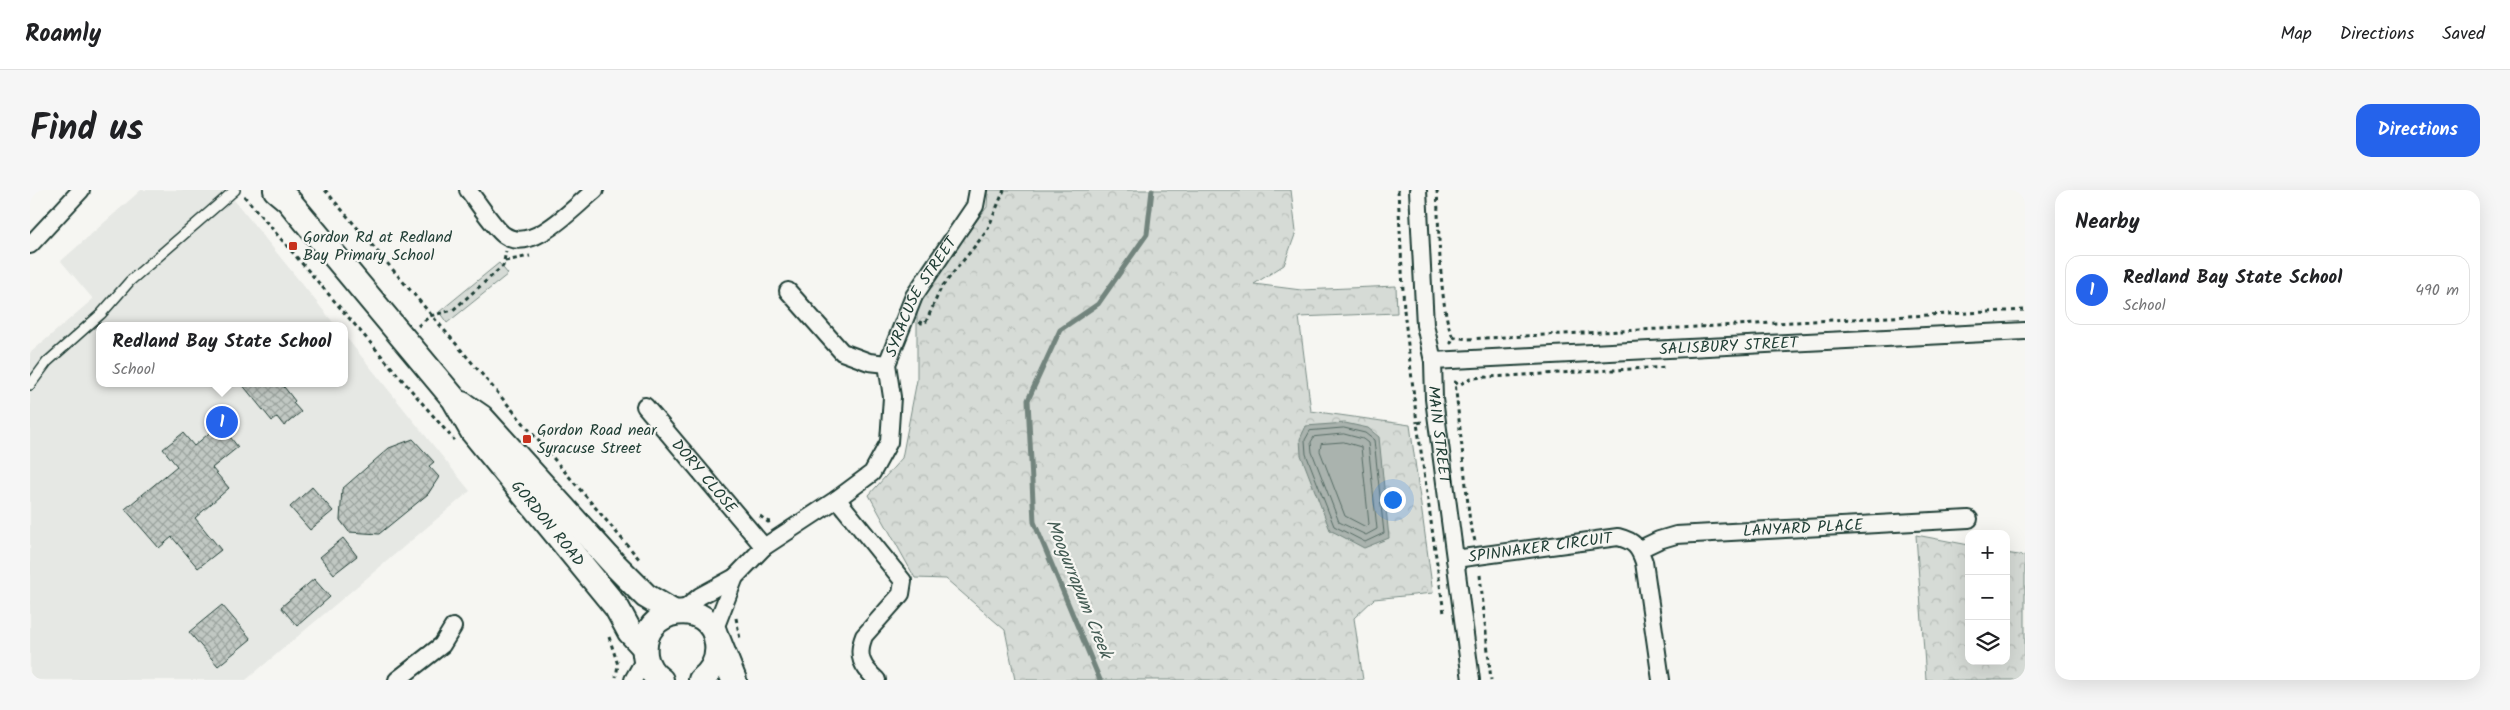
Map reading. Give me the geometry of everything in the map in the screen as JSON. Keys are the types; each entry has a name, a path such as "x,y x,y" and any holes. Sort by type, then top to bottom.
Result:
{"street":[{"path":"30,245 81,190"},
{"path":"468,190 505,236 523,240 540,235 595,190"},
{"name":"SYRACUSE STREET","path":"735,577 764,547 837,499 872,473 890,442 892,397 887,364 914,296 975,206 978,190"},
{"name":"MAIN STREET","path":"1418,190 1425,325 1433,361 1434,399 1471,680"},
{"name":"GORDON ROAD","path":"282,194 454,399 473,432 617,608 644,653 650,670 661,680"},
{"path":"788,292 842,352 869,362 887,364"},
{"name":"SALISBURY STREET","path":"1433,361 2025,331"},
{"name":"GORDON ROAD","path":"454,399 481,417 614,564 646,596 677,612 700,617 715,635"},
{"name":"DORY CLOSE","path":"645,406 764,547"},
{"path":"837,499 903,581 901,594 864,636 860,644 864,668 877,680"},
{"name":"LANYARD PLACE","path":"1640,549 1659,540 1676,535 1969,519"},
{"name":"SPINNAKER CIRCUIT","path":"1455,559 1618,537 1631,540 1640,549"},
{"path":"1640,549 1644,562 1661,680"},
{"path":"633,680 644,653 646,635 653,625 662,617 677,612 700,596 735,577"},
{"path":"701,680 711,671 716,661 715,635 735,577"},
{"path":"399,679 442,645 454,627"},
{"path":"715,635 734,680"}],"lane":[{"path":"30,385 48,362 102,314 130,281 234,190"}],"path":[{"path":"239,190 457,444"},
{"path":"325,190 430,316 645,566"},
{"path":"914,321 925,324 942,288 987,231 1004,190"},
{"path":"1398,190 1404,310 1417,423 1445,621"},
{"path":"1437,190 1443,283 1448,327 1453,336 1451,344 1455,337 1467,339 2025,310"},
{"path":"430,316 452,310 503,266 506,246 505,236"},
{"path":"1475,541 1470,523 1455,382 1459,385 1471,378 1675,366"},
{"path":"1417,423 1437,420"},
{"path":"755,523 760,516 768,522 780,521"},
{"path":"1480,575 1492,680"},
{"path":"605,628 618,664 616,680"}],"shaded area":[{"path":"141,190 226,190 333,322 96,322 96,387 348,387 348,340 470,491 246,680 30,680 30,353 93,299 61,261"}],"green space":[{"path":"988,190 1291,190 1296,232 1284,265 1254,284 1301,290 1396,286 1397,313 1299,317 1311,411 1410,425 1433,593 1374,599 1354,618 1363,680 1015,680 1005,630 946,579 915,578 869,495 902,458 917,380 917,301 987,207"},
{"path":"499,263 508,274 447,323 439,312"},
{"path":"1916,535 1965,544 1965,665 2010,665 2010,554 2025,556 2025,680 1926,680"}],"water":[{"path":"1345,423 1368,428 1379,437 1389,538 1364,548 1330,530 1301,455 1300,439 1306,426"}],"building":[{"path":"244,387 284,387 295,401 293,403 301,412 284,426 277,417 272,421"},
{"path":"220,424 238,447 212,468 229,488 195,518 221,550 198,568 172,537 159,548 125,509 177,466 163,449 183,433 194,446"},
{"path":"413,439 434,462 429,466 439,477 428,494 379,534 349,532 340,520 342,489 389,448"},
{"path":"312,487 333,511 310,530 290,507"},
{"path":"343,538 357,556 334,574 320,557"},
{"path":"314,579 330,597 297,626 281,607"},
{"path":"222,605 251,639 218,666 189,632"}],"waterway":[{"name":"Moogurrapum Creek","path":"1100,680 1034,522 1028,400 1060,330 1098,304 1147,234 1152,190"}],"place":[{"name":"Gordon Rd at Redland Bay Primary School","path":"293,246"},
{"name":"Redland Bay State School","path":"222,422"},
{"name":"Gordon Road near Syracuse Street","path":"527,439"}]}
